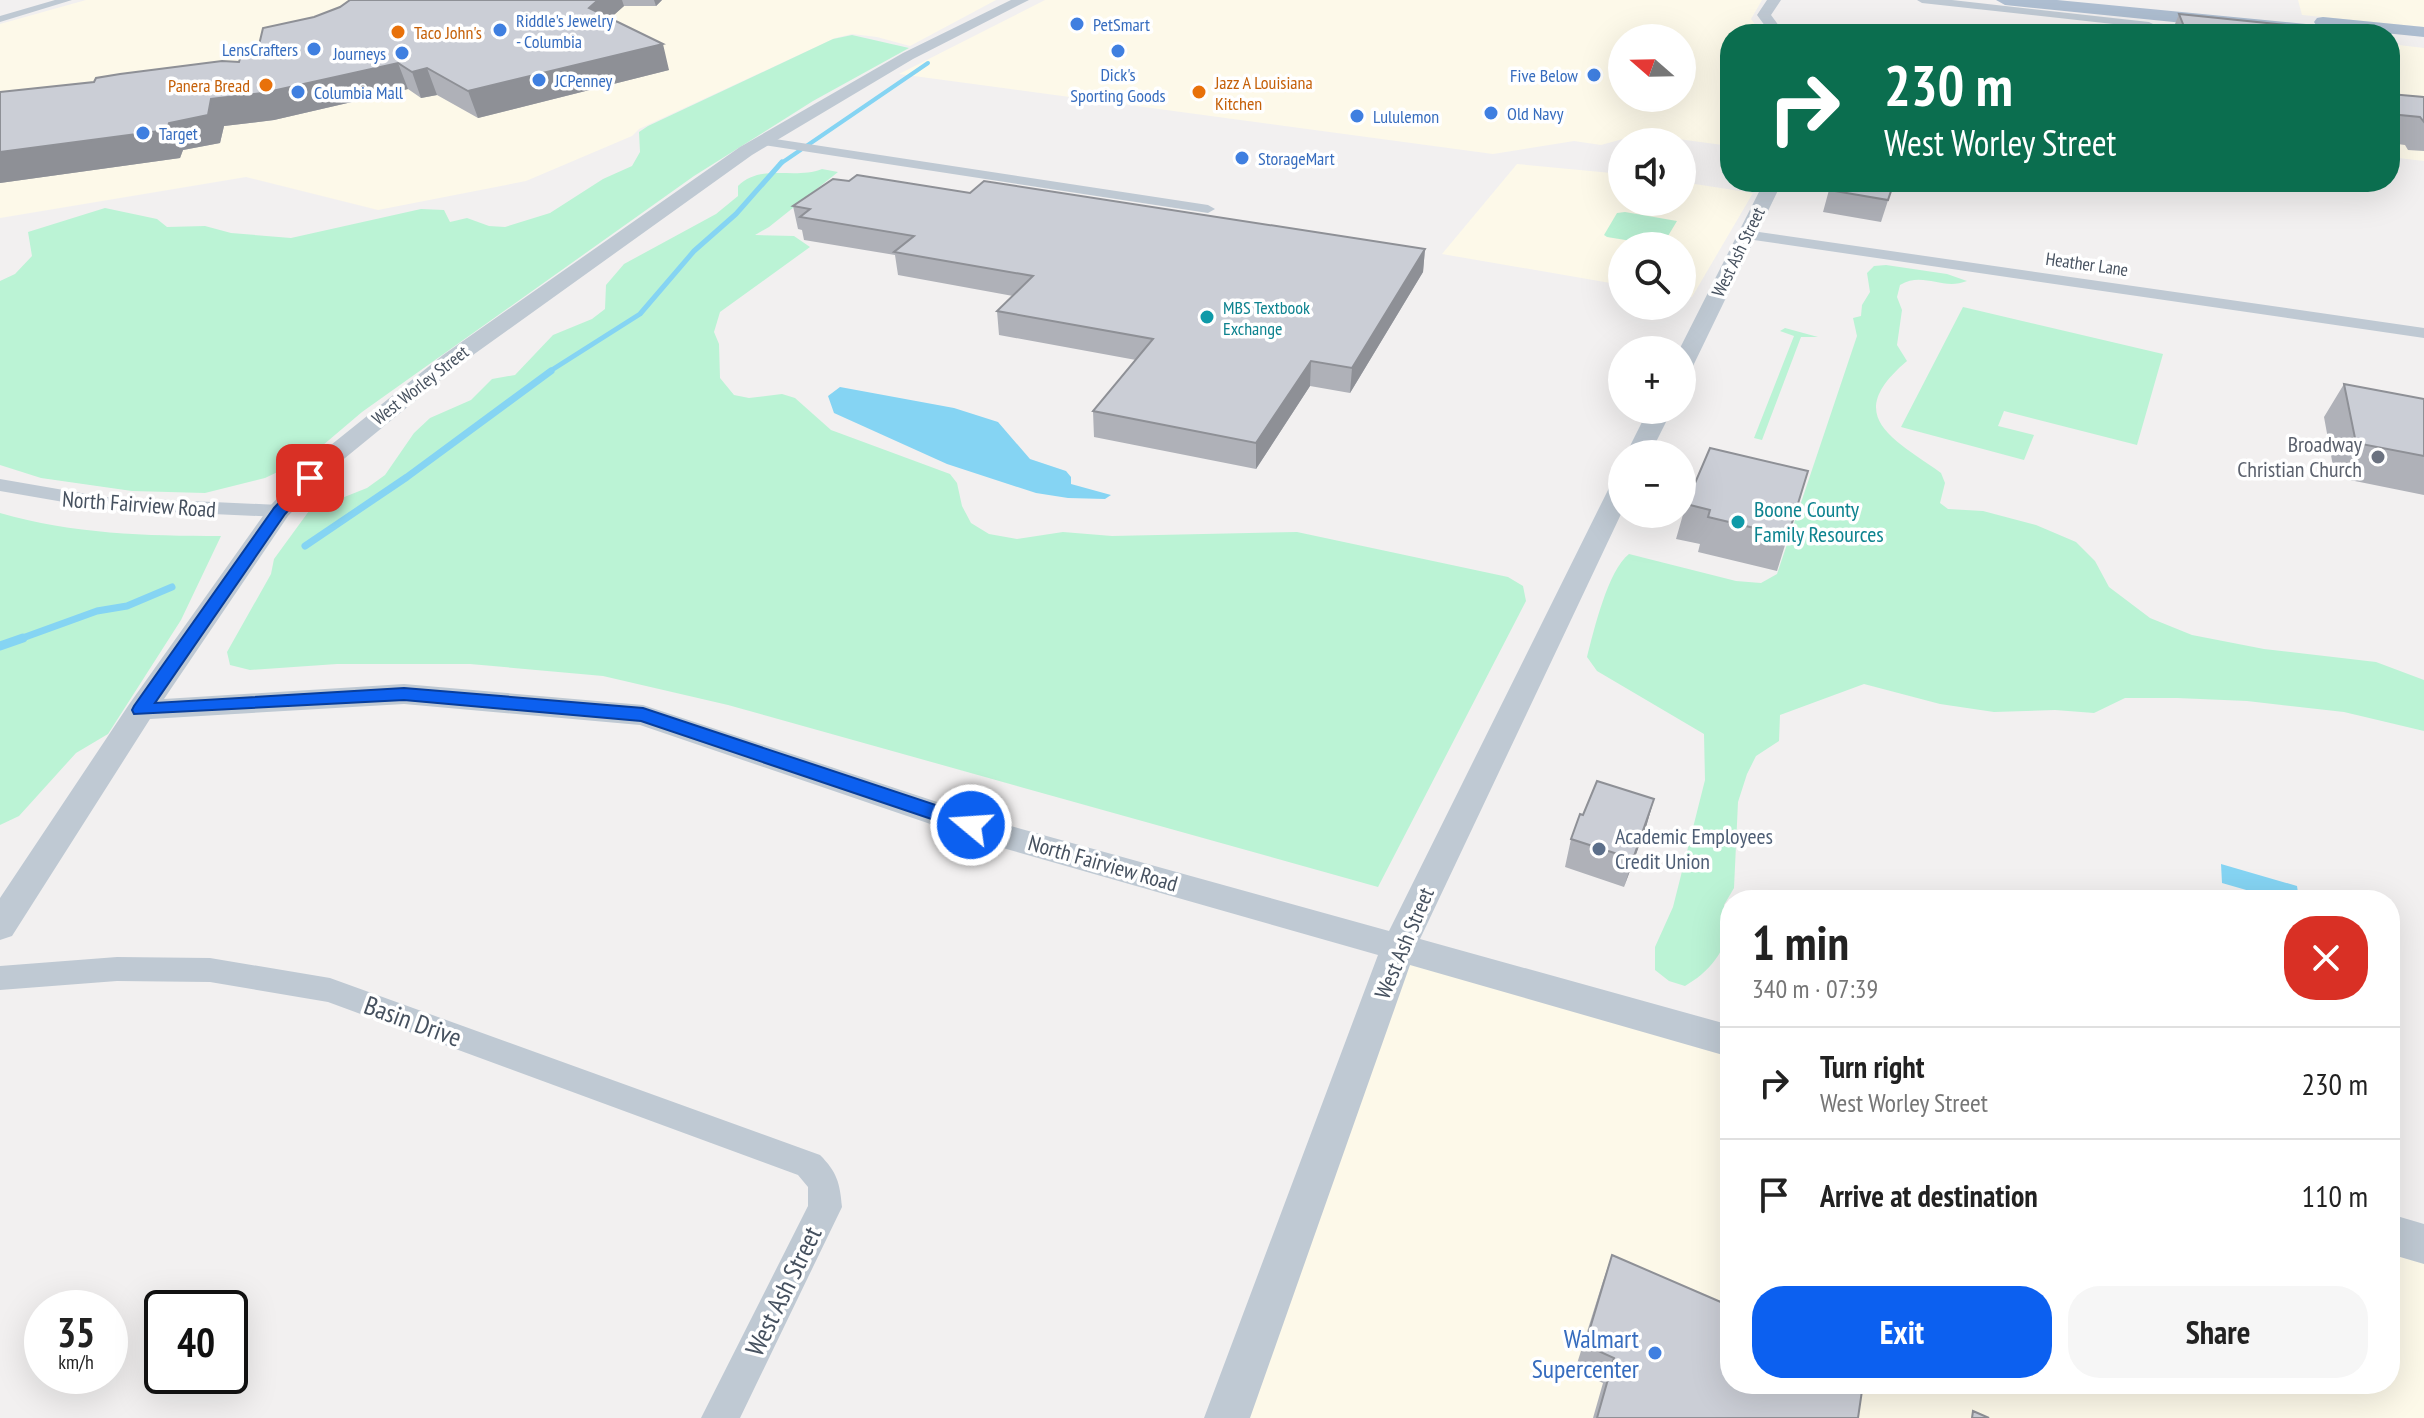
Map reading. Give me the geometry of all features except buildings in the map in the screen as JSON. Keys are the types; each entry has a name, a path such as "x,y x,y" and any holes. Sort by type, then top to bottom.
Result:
{"main road":[{"path":"2005,0 2247,24"},
{"path":"2095,0 2342,24"},
{"path":"2400,30 2424,32"},
{"path":"2400,39 2424,41"}],"street":[{"path":"0,19 67,0"},
{"name":"West Worley Street","path":"954,32 1004,0"},
{"name":"West Worley Street","path":"0,926 141,710 279,511 325,462 451,360 762,141 839,94 954,32 1022,0"},
{"path":"1772,24 1764,15 1774,0"},
{"path":"1769,19 1790,0"},
{"path":"1922,0 2144,24"},
{"path":"762,141 1208,209"},
{"name":"West Ash Street","path":"1696,337 1768,192"},
{"name":"Heather Lane","path":"1745,235 2424,333"},
{"name":"North Fairview Road","path":"0,485 83,502 166,509 279,511"},
{"name":"West Ash Street","path":"1227,1418 1399,946 1608,515"},
{"name":"North Fairview Road","path":"141,710 404,694 643,715 1001,835 1720,1038"},
{"name":"Basin Drive","path":"0,978 117,969 210,970 330,990 809,1165"},
{"name":"West Ash Street","path":"720,1418 825,1207 824,1181 809,1165"},
{"path":"2400,1237 2424,1244"}],"shaded area":[{"name":"Columbia Mall","path":"86,0 996,0 910,46 852,34 835,38 639,129 632,136 526,181 378,210 246,177 0,218 0,24"},
{"path":"1045,0 1762,0 1751,19 1755,24 1720,24 1720,145 1696,141 1696,128 1608,128 1608,143 1574,141 1493,154 899,74"},
{"path":"2298,0 2424,0 2424,27 2302,15"},
{"path":"2400,45 2424,48 2424,161 2400,158"},
{"path":"1517,164 1608,173 1608,216 1696,216 1696,184 1720,188 1720,192 1753,193 1696,290 1696,232 1608,232 1608,283 1442,254"},
{"path":"1399,946 1720,1038 1720,1394 2400,1394 2400,1244 2424,1253 2424,1418 1227,1418"}],"green space":[{"path":"852,35 909,48 813,101 694,176 362,412 309,457 265,478 205,493 132,491 41,478 0,465 0,281 15,274 32,256 28,232 105,208 157,219 167,227 205,226 231,233 291,238 421,209 444,210 450,222 467,218 489,226 505,227 550,213 603,179 632,166 640,152 639,132 648,126 833,39"},
{"path":"822,169 838,172 755,235 794,236 810,247 720,312 714,332 719,344 720,378 734,395 749,398 782,394 795,398 831,430 950,474 957,483 962,506 971,523 989,534 1017,539 1063,532 1112,536 1297,532 1508,577 1523,586 1526,601 1378,887 728,705 603,676 470,664 337,664 250,670 230,665 227,652 271,574 274,559 309,511 367,488 385,475 414,433 430,418 471,400 492,379 515,375 553,335 592,319 605,309 606,285 624,264 716,214 738,196 738,186 747,179 767,173"},
{"path":"1615,216 1648,216 1677,221 1670,232 1608,232 1608,237 1604,235"},
{"path":"1874,266 1947,274 1967,281 1949,284 1917,280 1900,285 1897,297 1902,310 1897,345 1907,361 1888,380 1878,397 1876,411 1881,424 1892,437 1941,473 1945,483 1940,503 1948,509 1983,511 2036,525 2076,542 2095,561 2109,587 2150,618 2192,635 2264,649 2376,662 2424,680 2424,731 2344,712 2247,701 2125,698 2094,713 2055,710 1994,712 1940,704 1864,684 1780,715 1779,741 1756,756 1738,802 1734,888 1720,890 1720,953 1705,971 1685,986 1669,981 1655,970 1655,947 1673,907 1705,780 1704,734 1597,671 1587,657 1608,587 1621,562 1629,554 1736,581 1761,583 1777,574 1857,336 1853,318 1861,316 1862,305 1870,292 1867,273"},
{"path":"1963,307 2163,354 2137,445 2004,411 1998,426 2034,435 2024,460 1901,427"},
{"path":"1785,328 1818,337 1801,337 1762,440 1754,438 1794,336 1780,331"},
{"path":"0,513 55,525 110,532 221,536 181,620 108,734 76,753 19,816 0,825"}],"water":[{"path":"840,387 954,408 998,422 1030,459 1066,471 1071,477 1071,484 1111,495 1105,499 1036,493 947,464 834,413 828,396"},
{"path":"2221,864 2297,886 2298,890 2246,890 2222,883"}],"waterway":[{"path":"781,164 928,63"},
{"path":"547,373 640,314 694,251 736,214 781,164"},
{"path":"305,546 407,477 551,371"},
{"path":"17,640 97,611 127,606 172,587"},
{"path":"0,646 23,638"}],"place":[{"name":"PetSmart","path":"1077,24"},
{"name":"Riddle's Jewelry - Columbia","path":"500,30"},
{"name":"Taco John's","path":"398,32"},
{"name":"LensCrafters","path":"314,49"},
{"name":"Dick's Sporting Goods","path":"1118,51"},
{"name":"Journeys","path":"402,53"},
{"name":"Five Below","path":"1594,75"},
{"name":"JCPenney","path":"539,80"},
{"name":"Panera Bread","path":"266,85"},
{"name":"Columbia Mall","path":"298,92"},
{"name":"Jazz A Louisiana Kitchen","path":"1199,92"},
{"name":"Old Navy","path":"1491,113"},
{"name":"Lululemon","path":"1357,116"},
{"name":"Target","path":"143,133"},
{"name":"StorageMart","path":"1242,158"},
{"name":"MBS Textbook Exchange","path":"1207,317"},
{"name":"Broadway Christian Church","path":"2378,457"},
{"name":"Boone County Family Resources","path":"1738,522"},
{"name":"Academic Employees Credit Union","path":"1599,849"},
{"name":"Walmart Supercenter","path":"1655,1353"}],"route":[{"path":"310,478 279,511 141,710 404,694 643,715 971,825"}]}
